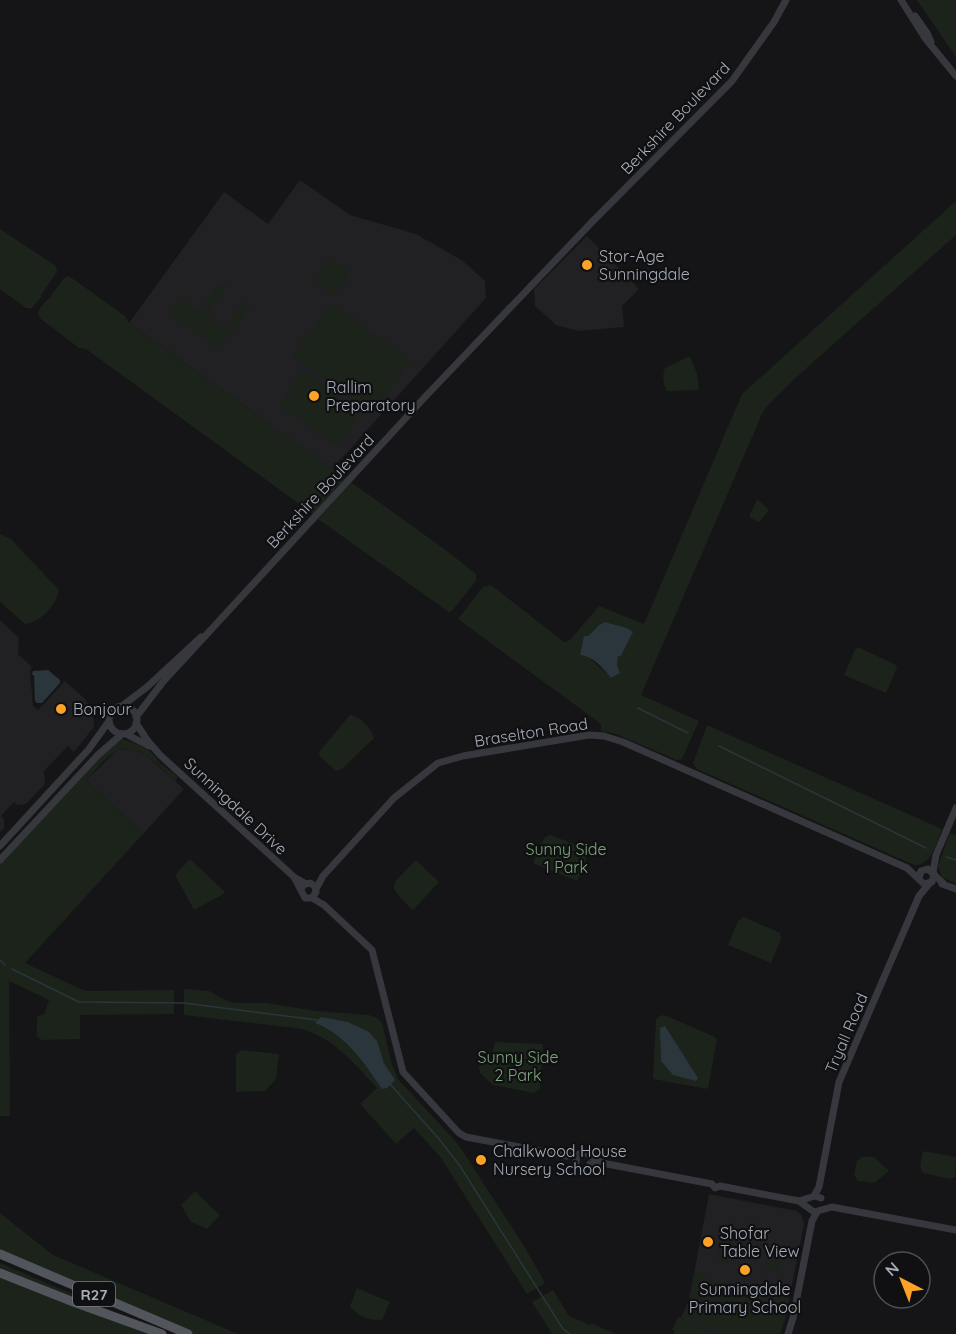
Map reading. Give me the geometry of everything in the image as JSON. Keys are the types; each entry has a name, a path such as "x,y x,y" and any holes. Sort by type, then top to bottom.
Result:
{"main road":[{"name":"R27","path":"0,1254 188,1334"},
{"name":"R27","path":"0,1273 76,1304 162,1334"}],"street":[{"name":"Berkshire Boulevard","path":"136,720 162,683 425,397 592,222 732,81 769,26 781,0"},
{"name":"Berkshire Boulevard","path":"769,26 774,22 786,0"},
{"path":"900,0 956,76"},
{"path":"906,0 933,47"},
{"name":"Berkshire Boulevard","path":"122,706 147,687 236,604"},
{"path":"0,846 90,749 109,721 113,710 122,706 131,709 136,720 132,730 98,754 0,860"},
{"name":"Sunningdale Drive","path":"136,720 147,740 160,754 294,878 310,889 372,950 402,1069 459,1133 466,1137 576,1159"},
{"path":"109,721 113,731 124,734"},
{"name":"Sunningdale Drive","path":"124,734 140,740 160,754"},
{"name":"Braselton Road","path":"310,889 394,798 438,763 463,756 589,735 604,736 623,742 907,868 929,871"},
{"path":"20,824 32,820 59,790 78,775"},
{"path":"929,871 956,808"},
{"name":"Braselton Road","path":"907,868 920,880"},
{"path":"929,871 920,873 920,880 925,884 945,885 956,889"},
{"path":"929,871 934,879 930,883"},
{"path":"929,871 945,885"},
{"name":"Tryall Road","path":"919,896 920,880"},
{"name":"Tryall Road","path":"815,1204 839,1082 919,896 930,883"},
{"path":"602,1163 584,1152 576,1159 581,1167 602,1163 712,1184 717,1180 720,1186 956,1230"},
{"path":"589,1155 590,1164"},
{"path":"788,1334 815,1204"}],"shaded area":[{"name":"Rallim Preparatory","path":"300,180 350,215 416,234 463,261 485,281 486,298 332,469 129,323 224,192 268,224"},
{"name":"Stor-Age Sunningdale","path":"587,236 639,289 622,306 624,327 578,331 556,325 535,306 534,289"},
{"path":"0,620 19,638 18,654 32,667 30,671 33,706 38,710 65,681 84,698 93,711 94,727 74,752 68,746 44,771 45,784 26,804 17,805 14,802 1,816 4,819 4,828 0,832"},
{"path":"605,622 633,632 621,656 618,656 617,665 620,673 611,678 594,660 580,655 584,636 588,636"},
{"path":"48,670 60,680 60,683 42,703 37,703 33,671"},
{"path":"130,748 146,755 184,789 143,834 86,781 117,750"},
{"path":"321,1017 348,1022 369,1032 377,1041 384,1063 395,1080 387,1088 382,1089 345,1042 315,1023"},
{"path":"665,1026 698,1078 696,1081 673,1075 661,1061 660,1028"},
{"name":"Sunningdale Primary School","path":"709,1194 797,1211 801,1214 804,1224 785,1320 780,1334 717,1334 681,1318 689,1300"}],"green space":[{"path":"917,0 956,0 956,57 919,3"},
{"path":"956,201 956,235 802,372 767,406 762,414 641,695 699,721 682,759 677,760 616,734 601,731 601,724 458,619 483,587 491,585 564,642 570,640 599,606 644,624 742,394","holes":["605,622 627,628 632,635 621,655 618,655 617,665 620,673 612,678 586,655 589,640 592,632"]},
{"path":"0,229 56,266 57,272 32,308 26,308 0,289"},
{"path":"329,258 350,274 335,295 314,279"},
{"path":"69,276 125,316 129,323 345,478 313,514 86,349 79,348 38,315 47,299 63,279"},
{"path":"220,283 226,287 208,313 202,308"},
{"path":"181,298 229,333 218,348 169,313"},
{"path":"245,301 251,305 232,332 225,328"},
{"path":"331,303 411,361 372,413 293,356"},
{"path":"690,356 697,374 699,390 667,391 663,380 665,368"},
{"path":"304,370 362,412 337,446 279,405"},
{"path":"351,482 476,574 476,581 450,613 318,519"},
{"path":"757,499 768,509 759,522 749,517"},
{"path":"0,534 11,539 59,590 47,612 37,620 25,624 0,602"},
{"path":"858,647 896,665 897,668 886,693 844,675"},
{"path":"350,715 365,723 374,738 342,769 336,771 320,757 319,752"},
{"path":"707,725 942,829 932,853 925,862 914,865 697,769 693,763"},
{"path":"122,739 148,750 178,777 175,781 148,757 132,749 124,748 108,757 86,781 143,834 25,963 85,991 174,990 174,1014 80,1015 80,1039 41,1040 37,1036 37,1017 44,1014 49,1000 9,981 10,1116 0,1116 0,864 101,756"},
{"path":"950,833 956,835 956,884 942,877 938,866"},
{"name":"Sunny Side 1 Park","path":"550,835 584,848 586,860 577,881 533,863 544,838"},
{"path":"190,859 224,891 224,894 194,910 175,875"},
{"path":"416,860 439,882 413,910 398,895 394,885"},
{"path":"744,917 780,933 781,939 771,963 728,945 738,921"},
{"path":"184,989 209,991 235,1003 267,1003 378,1018 382,1023 392,1065 398,1079 458,1144 526,1249 545,1283 527,1294 441,1158 414,1128 396,1144 360,1104 377,1088 334,1045 302,1029 184,1015","holes":["315,1023 376,1041 384,1063 394,1080 382,1088 345,1042"]},
{"path":"664,1015 717,1039 708,1089 653,1079 656,1020 659,1016"},
{"name":"Sunny Side 2 Park","path":"495,1042 543,1044 540,1089 534,1093 493,1085 480,1073 479,1066 492,1053"},
{"path":"241,1050 279,1054 276,1079 265,1091 236,1092 236,1055"},
{"path":"923,1151 956,1157 955,1177 950,1179 923,1173 920,1166"},
{"path":"861,1157 874,1157 889,1171 874,1183 858,1181 854,1175 857,1161"},
{"path":"195,1191 220,1215 207,1229 191,1222 181,1205"},
{"path":"0,1213 53,1255 238,1334 194,1334 0,1251"},
{"path":"721,1237 733,1239 728,1262 717,1260"},
{"path":"770,1246 782,1248 777,1271 765,1269"},
{"path":"0,1263 166,1334 0,1334"},
{"path":"696,1273 707,1275 707,1279 780,1292 781,1288 790,1291 784,1320 778,1334 723,1334 684,1316 690,1302"},
{"path":"357,1288 390,1302 382,1320 364,1317 350,1306"},
{"path":"553,1290 569,1316 616,1334 552,1334 532,1302"},
{"path":"678,1317 717,1334 673,1334 675,1332 672,1330"}],"waterway":[{"path":"638,708 688,733"},
{"path":"719,746 926,848"},
{"path":"946,857 956,860"},
{"path":"0,960 5,965"},
{"path":"12,969 79,1002 184,1003 317,1020"},
{"path":"390,1084 460,1166 563,1329 570,1334"}],"place":[{"name":"Stor-Age Sunningdale","path":"587,265"},
{"name":"Rallim Preparatory","path":"314,396"},
{"name":"Bonjour","path":"61,709"},
{"name":"Chalkwood House Nursery School","path":"481,1160"},
{"name":"Shofar Table View","path":"708,1242"},
{"name":"Sunningdale Primary School","path":"745,1270"}]}
